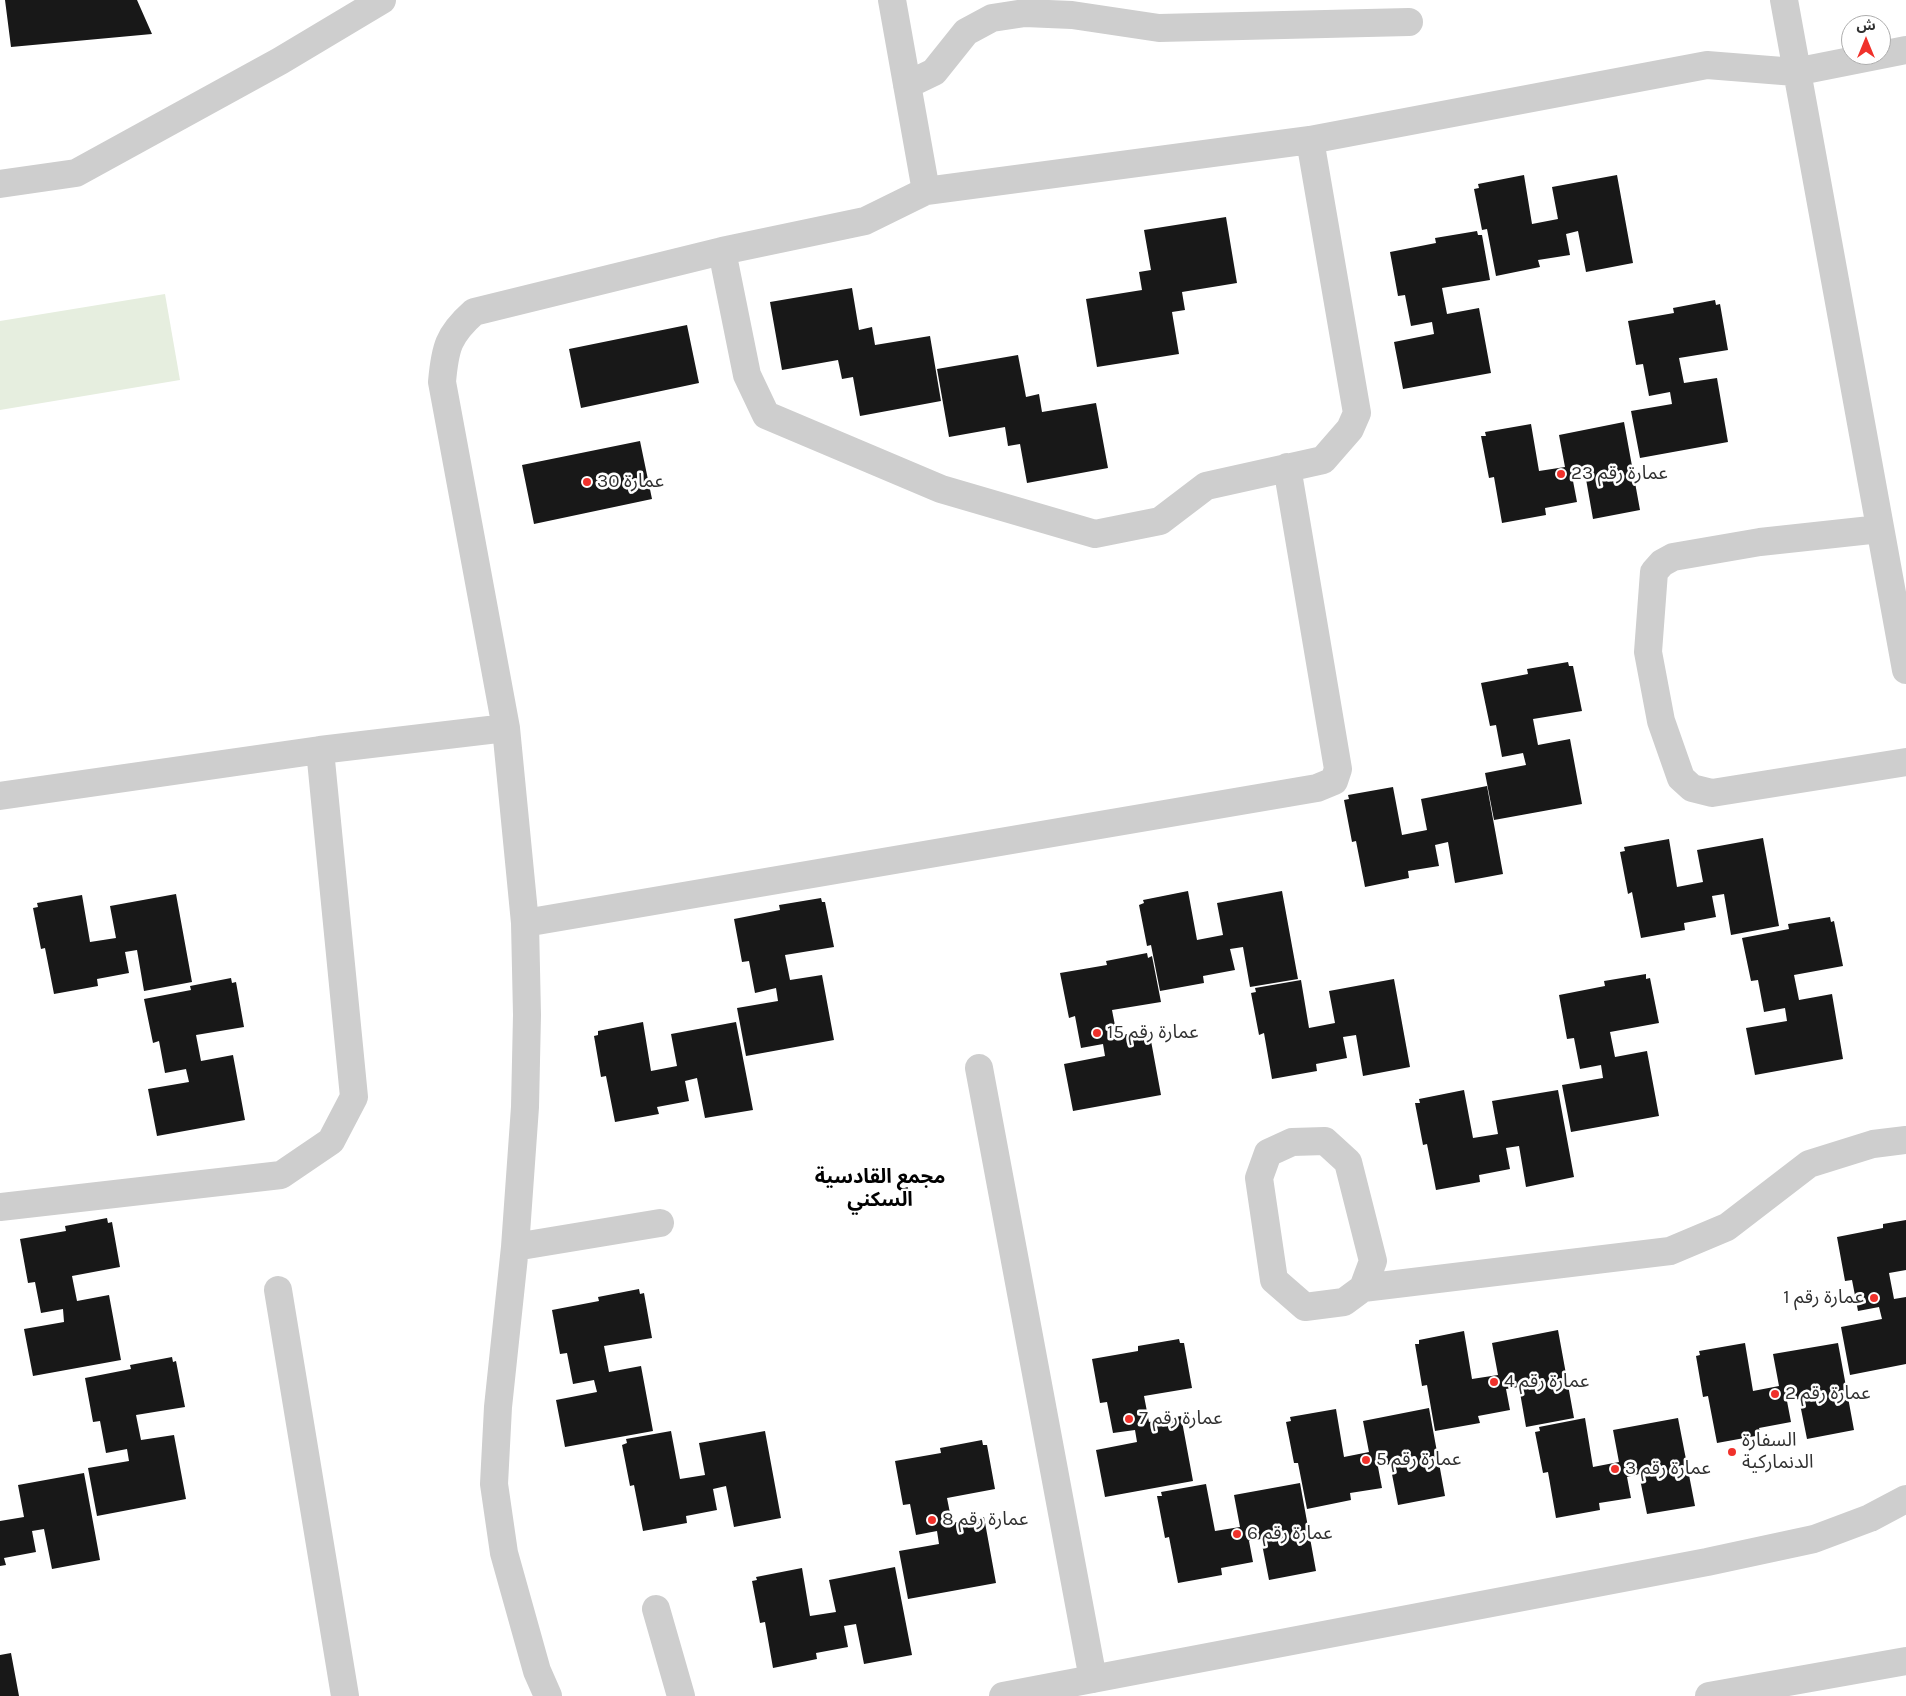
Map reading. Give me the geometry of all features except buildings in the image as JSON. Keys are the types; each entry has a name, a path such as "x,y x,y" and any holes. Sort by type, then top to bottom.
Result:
{"street":[{"path":"0,184 76,172 280,61 382,0"},
{"path":"892,0 926,191"},
{"path":"1784,0 1795,72 1906,670"},
{"path":"907,85 934,72 966,32 992,18 1024,13 1072,15 1158,28 1410,22"},
{"path":"548,1696 537,1671 504,1554 494,1484 498,1407 515,1246 525,1107 527,1015 525,923 506,728 442,382 444,352 458,326 474,312 722,251 865,221 926,191 1310,140 1707,65 1795,72 1906,50"},
{"path":"722,251 747,375 766,415 941,489 1096,534 1160,521 1206,486 1323,460 1350,429 1357,413 1310,140"},
{"path":"525,923 1308,789 1334,781 1338,769 1287,467"},
{"path":"1880,529 1760,542 1673,558 1662,563 1654,572 1648,652 1661,721 1681,778 1692,788 1712,793 1906,762"},
{"path":"0,796 320,750 506,728"},
{"path":"0,1207 281,1175 330,1141 354,1097 320,750"},
{"path":"979,1068 1093,1679"},
{"path":"1364,1288 1373,1261 1348,1162 1325,1141 1292,1142 1268,1153 1259,1178 1274,1280 1305,1307 1344,1302 1364,1288 1670,1251 1727,1227 1808,1164 1873,1144 1906,1140"},
{"path":"515,1246 660,1223"},
{"path":"278,1290 345,1696"},
{"path":"1003,1696 1814,1540 1870,1518 1906,1499"},
{"path":"656,1609 681,1696"},
{"path":"1709,1696 1906,1661"}],"green space":[{"path":"165,294 180,380 0,410 0,321"}],"place":[{"name":"عمارة رقم 23","path":"1561,474"},
{"name":"عمارة 30","path":"587,482"},
{"name":"عمارة رقم 15","path":"1097,1033"},
{"name":"عمارة رقم 1","path":"1874,1298"},
{"name":"عمارة رقم 4","path":"1494,1382"},
{"name":"عمارة رقم 2","path":"1775,1394"},
{"name":"عمارة رقم 7","path":"1129,1419"},
{"name":"السفارة الدنماركية","path":"1732,1452"},
{"name":"عمارة رقم 5","path":"1366,1460"},
{"name":"عمارة رقم 3","path":"1615,1469"},
{"name":"عمارة رقم 8","path":"932,1520"},
{"name":"عمارة رقم 6","path":"1237,1534"}],"district":[{"name":"مجمع القادسية السكني","path":"880,1188"}]}
